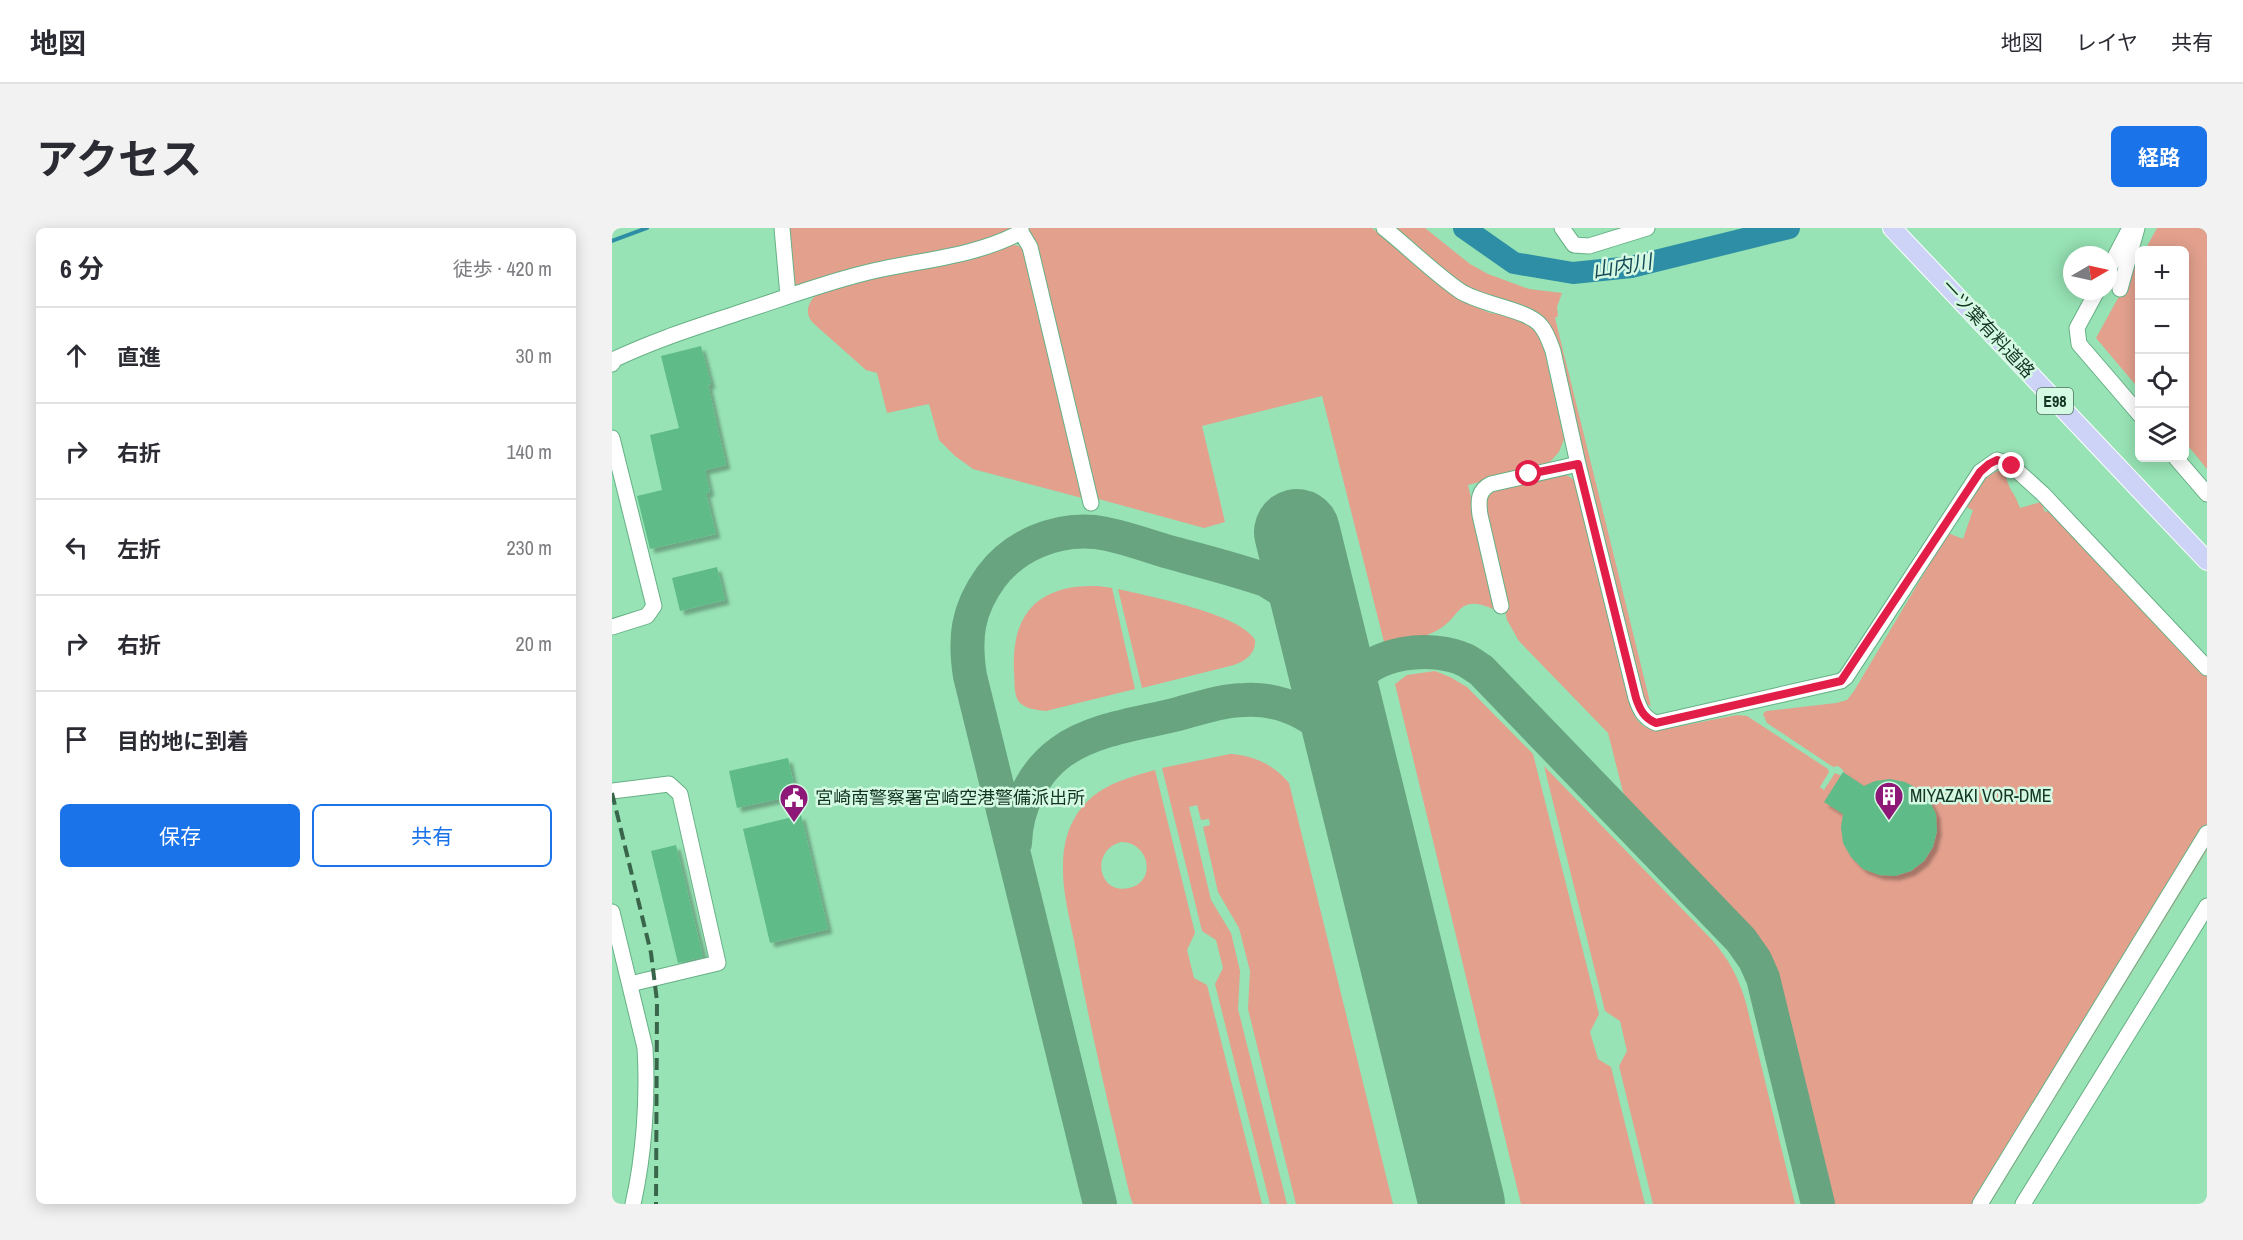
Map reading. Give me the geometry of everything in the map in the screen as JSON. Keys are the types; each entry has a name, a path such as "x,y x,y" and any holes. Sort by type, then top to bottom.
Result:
{"main road":[{"name":"一ツ葉有料道路","path":"1898,234 2207,561"}],"street":[{"path":"782,228 788,296"},
{"path":"1384,228 1460,291 1478,300 1530,316 1540,325 1553,351 1578,464 1636,698 1640,710 1648,720 1656,723 1841,681 1980,472 1997,460 2012,466 2043,494 2207,668"},
{"path":"1562,228 1574,245 1589,246 1647,228"},
{"path":"2120,289 2137,228"},
{"path":"612,364 615,359 649,343 788,296 858,274 974,250 1003,241 1021,230 1030,246 1091,503"},
{"path":"2117,253 2128,233"},
{"path":"2092,300 2078,328 2079,344 2135,410"},
{"path":"612,438 654,606 647,616 612,627"},
{"path":"2179,462 2207,494"},
{"path":"1502,606 1480,515 1478,501 1480,493 1484,487 1491,484 1578,464"},
{"path":"612,791 669,784 680,794 718,963 630,984"},
{"path":"1980,1204 2207,833"},
{"path":"2023,1204 2207,906"},
{"path":"612,912 645,1048 646,1071 641,1155 633,1204"}],"shaded area":[{"path":"789,228 1012,228 1000,237 790,287"},
{"path":"1029,228 1372,228 1463,301 1490,313 1518,316 1533,325 1542,340 1564,439 1559,452 1548,464 1468,485 1497,607 1493,609 1472,604 1466,606 1460,609 1444,626 1430,634 1385,646 1322,396 1202,426 1225,522 1204,528 1095,498"},
{"path":"1391,228 1425,228 1470,264 1488,274 1529,289 1562,293 1557,307 1558,316 1555,318 1651,706 1646,704 1643,698 1547,321 1532,309 1472,292"},
{"path":"2157,228 2207,228 2207,469 2189,447 2189,246 2147,246"},
{"path":"1012,244 1024,251 1086,497 1082,498 973,469 939,440 929,404 887,413 877,373 866,370 813,323 808,315 810,302 820,291"},
{"path":"2135,267 2135,384 2096,338"},
{"path":"2002,470 2020,508 2041,502 2045,512 2060,507 2207,662 2207,850 1990,1204 1830,1204 1778,989 1766,955 1757,940 1631,806 1623,792 1608,733 1519,641 1507,620 1484,520 1485,502 1495,488 1559,471 1573,479 1578,487 1631,706 1638,721 1645,727 1660,730 1737,715 1747,716 1828,769 1829,772 1820,787 1824,790 1835,773 1842,776 1843,770 1838,766 1833,767 1767,723 1763,714 1766,711 1847,700 1948,533 1963,539 1973,510 1966,507 1985,479"},
{"path":"1098,586 1112,588 1135,689 1046,711 1023,705 1016,696 1014,650 1024,618 1045,596 1060,590"},
{"path":"1118,589 1192,607 1232,622 1255,640 1254,649 1246,659 1234,665 1142,688"},
{"path":"1435,671 1467,687 1533,754 1599,1014 1590,1032 1598,1059 1611,1067 1645,1204 1521,1204 1395,684 1407,675"},
{"path":"1230,754 1247,756 1262,762 1277,771 1289,783 1393,1204 1296,1204 1248,1009 1250,971 1239,928 1218,892 1203,827 1210,825 1209,819 1201,820 1197,805 1189,807 1211,900 1231,933 1240,971 1238,1009 1287,1204 1270,1204 1215,984 1223,968 1216,940 1202,931 1162,768"},
{"path":"1544,766 1713,941 1729,963 1746,1003 1795,1204 1653,1204 1619,1066 1627,1051 1620,1021 1605,1011"},
{"path":"1155,770 1195,933 1187,950 1194,978 1207,985 1262,1204 1133,1204 1130,1196 1065,897 1063,859 1065,842 1071,826 1088,800 1108,786","holes":["1121,842 1131,844 1144,855 1146,863 1144,878 1129,888 1111,885 1105,879 1102,871 1105,854 1111,847"]}],"building":[{"path":"701,346 711,384 708,385 726,465 705,470 710,492 706,493 716,534 650,549 637,496 662,490 650,435 679,428 661,356"},
{"path":"717,567 725,600 680,611 672,578"},
{"path":"788,758 796,795 737,808 729,771"},
{"name":"MIYAZAKI VOR-DME","path":"1843,772 1864,786 1875,781 1890,779 1905,782 1919,789 1929,800 1936,814 1937,831 1933,847 1924,861 1911,871 1895,876 1879,875 1863,869 1851,857 1843,843 1841,827 1843,814 1824,802"},
{"path":"801,815 828,929 770,943 743,829"},
{"path":"676,845 703,957 678,963 651,851"}],"waterway":[{"path":"612,241 647,228"},
{"name":"山内川","path":"1464,228 1514,263 1573,273 1631,267 1789,228"}],"taxiway":[{"path":"1100,1204 970,676 967,649 972,613 991,577 1011,556 1023,548 1051,536 1095,532 1266,580 1290,595 1305,611 1322,641"},
{"path":"1344,727 1345,711 1352,686 1361,674 1387,658 1420,652 1452,655 1481,670 1741,940 1755,960 1763,978 1818,1204"},
{"path":"1015,843 1019,817 1034,780 1061,752 1101,733 1218,703 1260,700 1303,713 1321,725 1336,741 1358,779"}],"runway":[{"path":"1297,532 1462,1204"}],"railway":[{"path":"612,793 651,953 657,1001 656,1204"}],"place":[{"name":"MIYAZAKI VOR-DME","path":"1889,822"},
{"name":"宮崎南警察署宮崎空港警備派出所","path":"794,824"}],"route":[{"path":"1529,474 1578,464 1636,698 1640,710 1648,720 1656,723 1841,681 1846,677 1980,472 1997,460 2012,466"}]}
